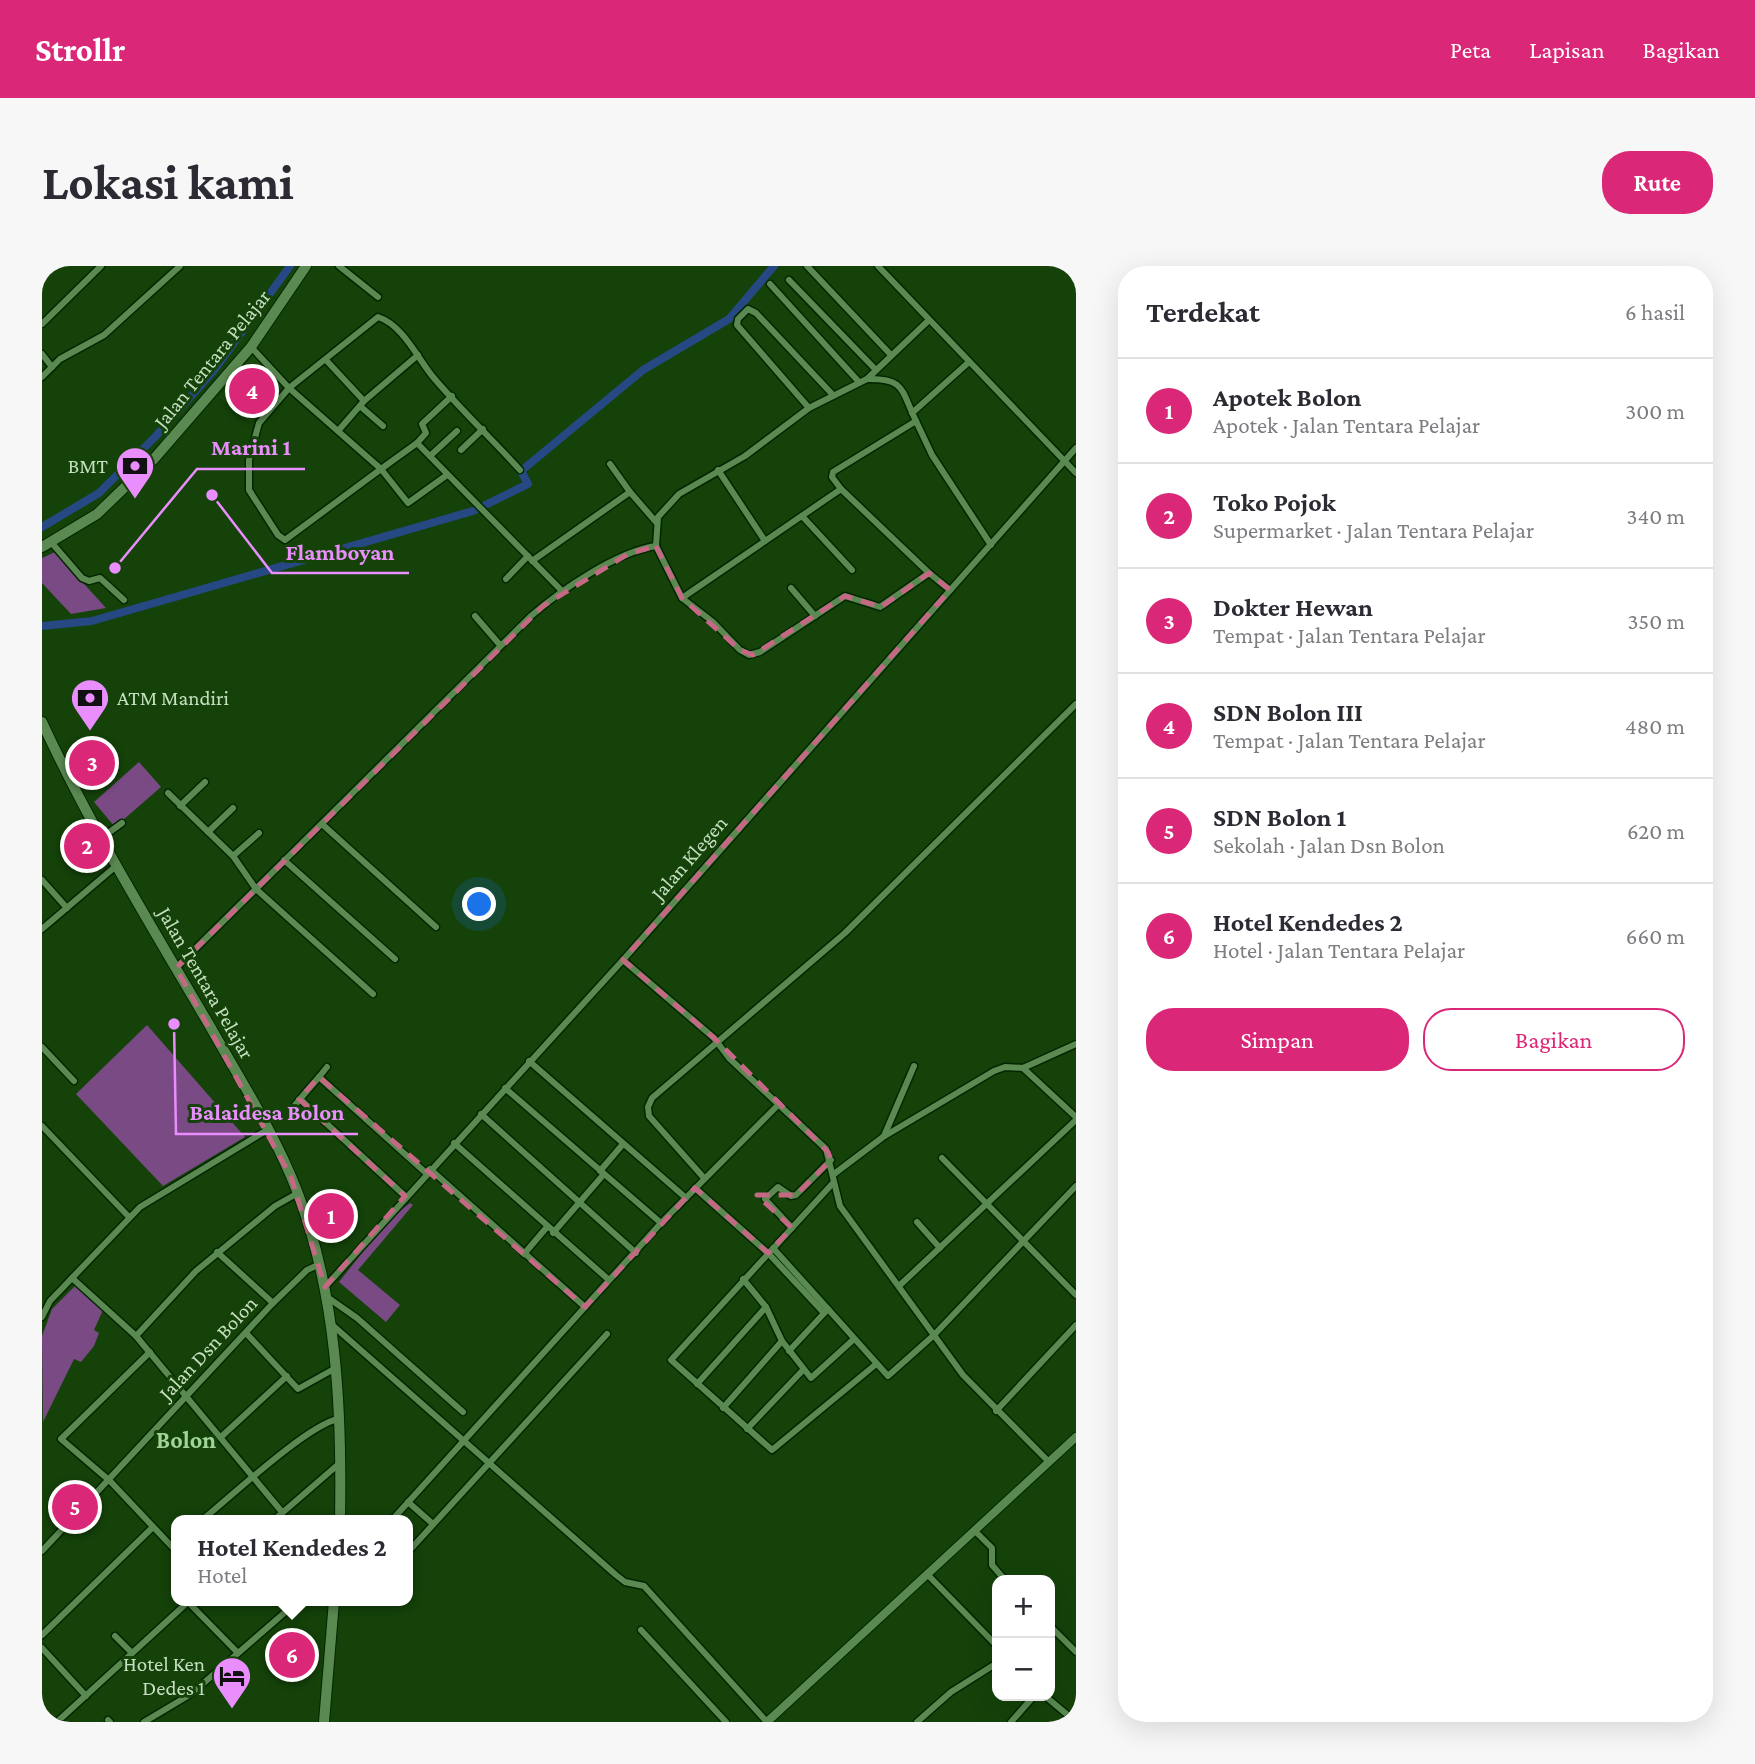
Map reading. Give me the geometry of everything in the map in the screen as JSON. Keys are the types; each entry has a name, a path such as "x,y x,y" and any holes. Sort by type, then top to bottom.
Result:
{"main road":[{"name":"Jalan Tentara Pelajar","path":"46,544 97,514 124,491 178,433 251,347 306,266"},
{"name":"Jalan Tentara Pelajar","path":"42,722 68,780 100,839 267,1130 298,1193 326,1292 341,1461 340,1515"},
{"path":"324,1722 334,1606"}],"street":[{"path":"42,324 101,266"},
{"path":"42,377 82,345 104,335 180,266"},
{"path":"340,266 378,297"},
{"path":"807,266 891,355"},
{"path":"878,266 1076,473"},
{"path":"789,280 876,370"},
{"path":"770,284 859,382"},
{"path":"809,408 737,325 738,319 749,309 833,395"},
{"path":"452,396 422,424 426,433 417,443 286,539 281,538 251,496 248,479 259,424 289,388 378,317 386,320 520,470"},
{"path":"867,379 929,320"},
{"path":"251,347 289,388 381,469 408,503 447,475"},
{"path":"42,354 52,367"},
{"path":"338,431 362,403 418,355"},
{"path":"326,360 383,426"},
{"path":"912,413 969,362"},
{"path":"929,573 883,606 869,606 845,596 760,652 749,655 740,650 708,617 682,598 656,546 656,522 668,503 718,470 745,456 809,408 867,379 889,378 896,382 940,468 991,545"},
{"path":"916,421 833,472 832,477 929,573 950,590"},
{"path":"461,450 483,429"},
{"path":"430,456 457,431"},
{"path":"417,443 563,592"},
{"name":"Jalan Klegen","path":"326,1292 405,1196 623,960 1076,448"},
{"path":"610,464 656,522"},
{"path":"718,470 765,541"},
{"path":"682,598 842,489"},
{"path":"506,579 530,559 630,492"},
{"path":"802,516 852,570"},
{"path":"46,544 82,578 89,581 100,578 124,600"},
{"path":"176,968 500,645 563,592 628,554 656,546"},
{"path":"791,588 815,616"},
{"path":"475,617 500,645"},
{"path":"704,1178 649,1116 648,1107 667,1082 845,933 1076,704"},
{"path":"180,806 205,782"},
{"path":"168,793 233,856 256,889 373,994"},
{"path":"208,831 233,808"},
{"path":"100,839 122,824"},
{"path":"322,824 436,927"},
{"path":"233,856 259,833"},
{"path":"284,860 395,959"},
{"path":"42,929 116,866"},
{"path":"42,880 67,908"},
{"path":"623,960 716,1042 825,1149 831,1160 833,1183 840,1206 963,1375 1049,1462"},
{"path":"834,1174 883,1137 994,1071 1005,1067 1023,1068 1076,1044"},
{"path":"42,1046 74,1081"},
{"path":"529,1061 685,1198"},
{"path":"883,1137 914,1066"},
{"path":"291,1110 327,1067"},
{"path":"899,1286 1076,1118 1023,1068"},
{"path":"319,1077 584,1307"},
{"path":"505,1088 662,1223"},
{"path":"300,1099 405,1196"},
{"path":"396,1515 685,1198 778,1105"},
{"path":"481,1114 636,1253"},
{"path":"42,1126 129,1217"},
{"path":"42,1317 50,1301 129,1217 151,1199 267,1130"},
{"path":"454,1143 609,1280"},
{"path":"553,1233 579,1204 623,1143"},
{"path":"942,1158 1076,1295"},
{"path":"792,1228 765,1199 778,1187 791,1196 796,1195 831,1160"},
{"path":"833,1183 671,1359 769,1449 775,1448 875,1365"},
{"path":"695,1188 771,1251 888,1376 934,1335 1076,1186"},
{"path":"136,1336 179,1287 217,1252 281,1202 298,1193"},
{"path":"917,1222 940,1248"},
{"path":"524,1254 547,1227"},
{"path":"217,1252 273,1303"},
{"name":"Jalan Dsn Bolon","path":"42,1551 273,1303 307,1270 318,1265"},
{"path":"72,1278 136,1336 282,1512"},
{"path":"743,1279 765,1307 782,1341 812,1378 854,1339"},
{"path":"326,1292 463,1412"},
{"path":"697,1384 765,1307"},
{"path":"789,1351 826,1311"},
{"path":"329,1322 616,1575 625,1582 641,1584 651,1592 767,1722 1076,1437"},
{"path":"996,1411 1076,1325"},
{"path":"246,1333 302,1389 334,1369"},
{"path":"413,1546 607,1334"},
{"path":"723,1408 782,1341"},
{"path":"150,1352 61,1439 110,1481 171,1543"},
{"path":"747,1429 803,1370"},
{"path":"221,1437 287,1376"},
{"path":"208,1515 299,1441 327,1421 338,1419"},
{"path":"279,1515 341,1461"},
{"path":"408,1502 433,1524"},
{"path":"42,1635 153,1527"},
{"path":"974,1530 992,1548 992,1565 1001,1575"},
{"path":"927,1574 992,1642"},
{"path":"57,1722 183,1606"},
{"path":"194,1606 238,1653"},
{"path":"144,1722 177,1703 292,1606"},
{"path":"640,1630 726,1722"},
{"path":"1055,1631 1076,1652"},
{"path":"115,1636 131,1653"},
{"path":"42,1648 86,1696"},
{"path":"916,1722 951,1692 992,1665"},
{"path":"1010,1722 1029,1701"},
{"path":"1051,1701 1076,1722"}],"highlighted area":[{"path":"656,546 682,598 740,650 753,655 845,596 881,607 929,573 950,590 623,960 714,1038 828,1152 831,1160 796,1195 757,1195 792,1228 768,1253 695,1188 585,1307 319,1077 299,1099 405,1196 325,1287 291,1177 176,968 543,606 628,554"}],"shaded area":[{"path":"254,354 282,383 251,422 219,397"},
{"path":"55,552 106,608 71,614 42,583 42,558"},
{"path":"139,762 161,787 115,827 94,802"},
{"path":"147,1025 245,1137 163,1186 76,1094"},
{"path":"410,1203 413,1205 358,1270 400,1305 386,1322 339,1282 387,1221"},
{"path":"75,1286 103,1310 94,1330 99,1333 94,1346 81,1362 74,1359 43,1422 42,1336 52,1309"}],"waterway":[{"path":"42,527 99,493 156,436 215,369 290,266"},
{"path":"42,626 92,621 473,511 528,484 521,471 643,370 729,319 774,266"}],"place":[{"name":"SDN Bolon III","path":"252,391"},
{"name":"Flamboyan","path":"212,495"},
{"name":"BMT","path":"135,500"},
{"name":"Marini 1","path":"115,568"},
{"name":"ATM Mandiri","path":"90,732"},
{"name":"Dokter Hewan","path":"92,763"},
{"name":"Toko Pojok","path":"87,846"},
{"name":"Balaidesa Bolon","path":"174,1024"},
{"name":"Apotek Bolon","path":"331,1216"},
{"name":"SDN Bolon 1","path":"75,1507"},
{"name":"Hotel Kendedes 2","path":"292,1655"},
{"name":"Hotel Ken Dedes 1","path":"232,1710"}],"district":[{"name":"Bolon","path":"186,1439"}]}
